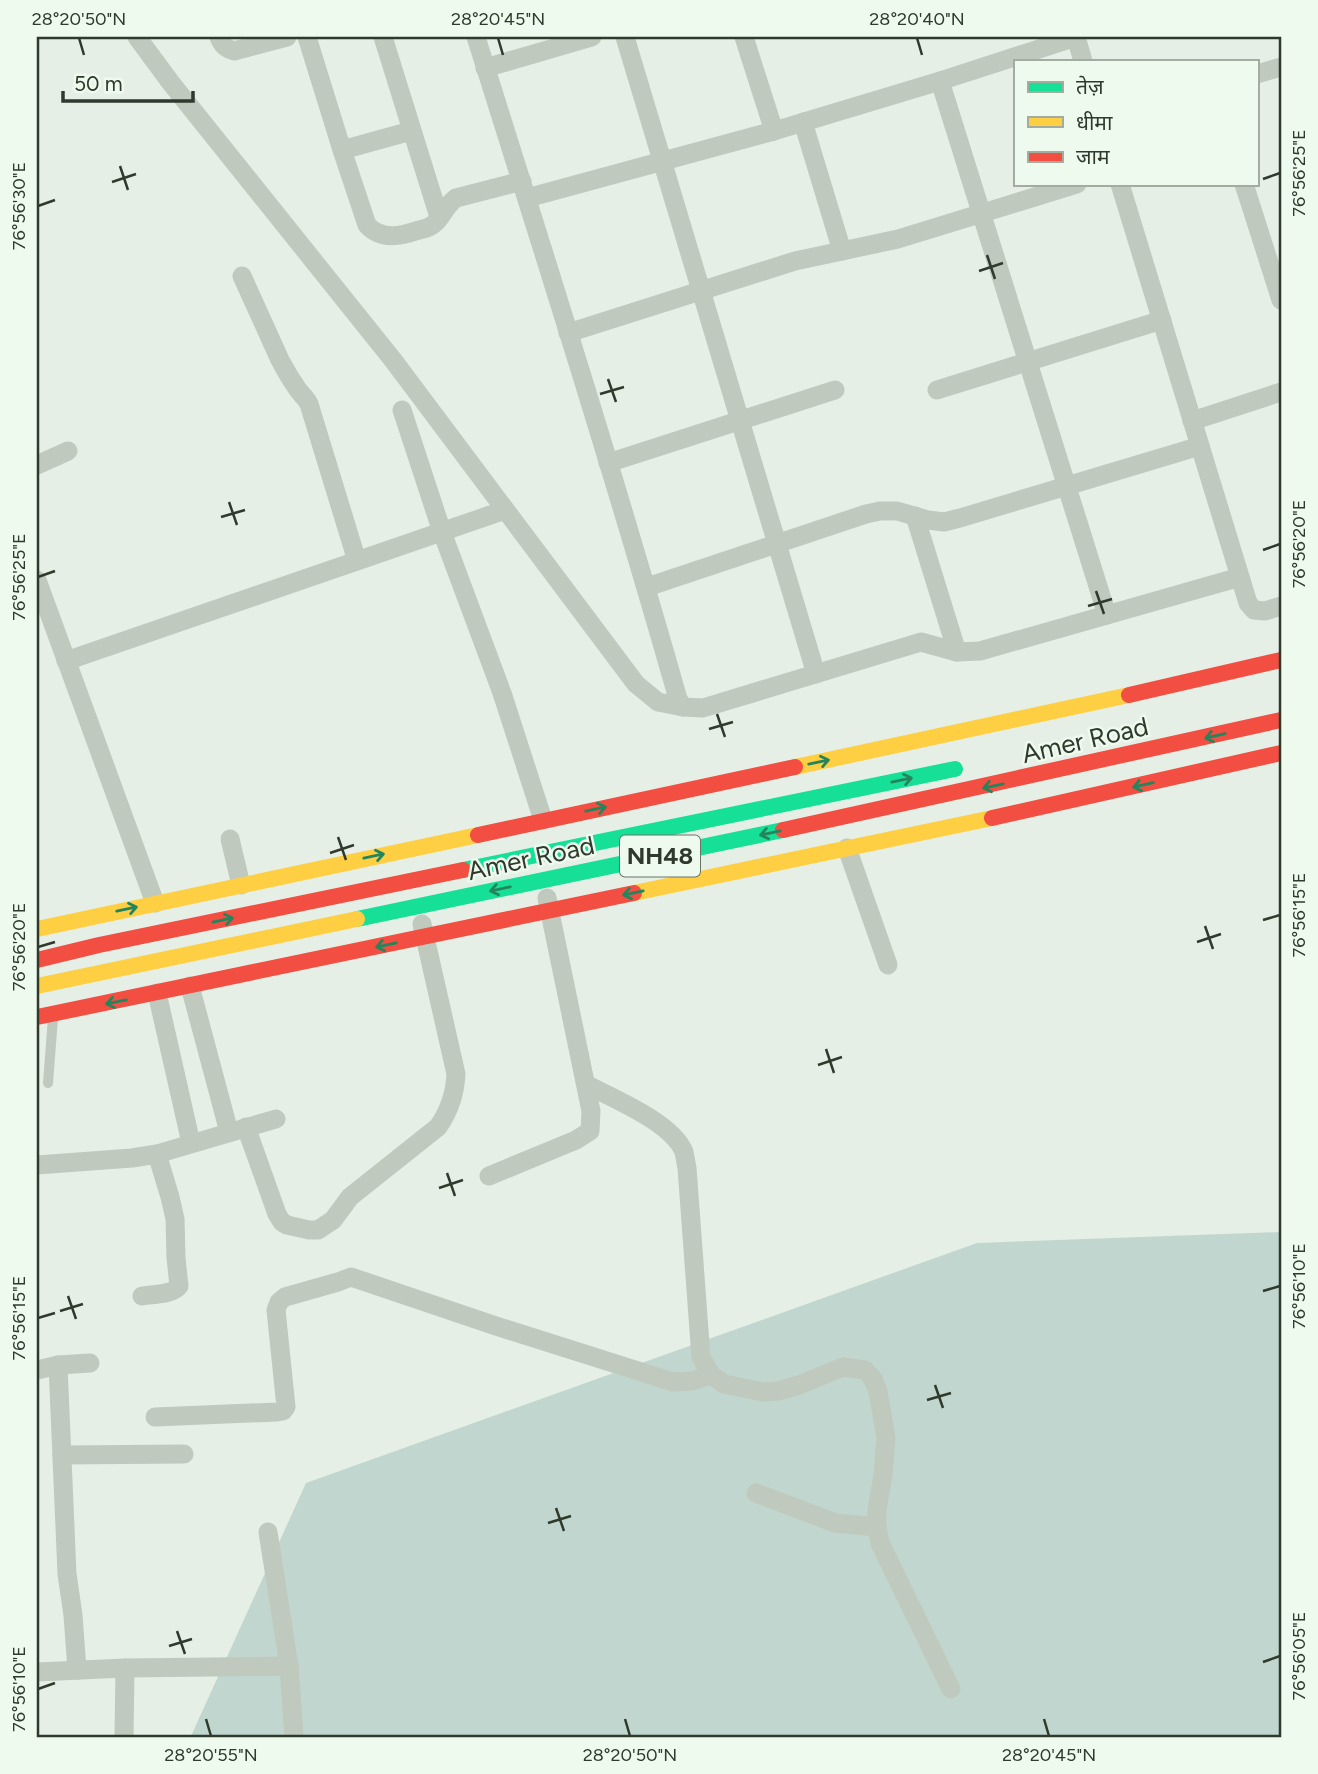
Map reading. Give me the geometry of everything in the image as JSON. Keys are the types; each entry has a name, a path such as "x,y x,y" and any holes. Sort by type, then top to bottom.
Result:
{"main road":[{"path":"37,929 1083,706 1281,660"},
{"name":"Amer Road","path":"37,986 718,844 908,820 1055,772 1281,720"},
{"path":"45,1016 847,848 908,820 1059,804 1281,753"},
{"name":"Amer Road","path":"37,960 973,765"},
{"path":"718,844 723,874"},
{"path":"85,918 92,947"}],"street":[{"path":"137,37 393,360 636,684 658,702 703,708 921,642 957,652 981,651 1240,577"},
{"path":"219,37 226,49 234,51 288,37"},
{"path":"307,37 367,225 385,236 402,236 435,223 449,203 456,198 524,190 661,161 774,131 1076,37 1083,60"},
{"path":"383,37 439,217"},
{"path":"476,37 647,587 678,699 684,707"},
{"path":"485,68 592,37"},
{"path":"625,37 816,674"},
{"path":"744,37 774,131"},
{"path":"1258,74 1281,67"},
{"path":"940,81 1107,615"},
{"path":"803,122 842,251"},
{"path":"342,150 411,131"},
{"path":"568,333 795,261 898,239 1070,186"},
{"path":"1121,186 1248,603 1254,610 1265,611 1281,606"},
{"path":"1245,186 1281,300"},
{"path":"242,276 279,360 309,404 357,561"},
{"path":"937,390 1162,320"},
{"path":"608,463 835,390"},
{"path":"1192,421 1281,392"},
{"path":"402,410 442,532 502,693 543,820"},
{"path":"647,587 880,510 897,511 944,522 960,519 1200,446"},
{"path":"37,465 68,451"},
{"path":"66,661 506,510"},
{"path":"915,516 957,652"},
{"path":"37,580 155,903"},
{"path":"230,839 241,885"},
{"path":"847,848 888,965"},
{"path":"489,1177 576,1140 590,1131 591,1111 544,880"},
{"path":"190,986 237,1130 277,1214 282,1222 287,1224 318,1230 333,1220 350,1198 438,1127 451,1104 456,1074 418,906"},
{"path":"157,993 191,1143"},
{"path":"586,1084 644,1114 676,1139 684,1153 701,1357 711,1375 724,1384 763,1392 799,1385 843,1367 865,1370 873,1379 878,1391 886,1438 877,1527 880,1543 951,1689"},
{"path":"37,1165 157,1154 276,1119"},
{"path":"142,1296 172,1292 179,1286 175,1219 157,1154"},
{"path":"155,1417 283,1411 286,1407 276,1310 279,1302 285,1297 351,1277 673,1382 692,1381 711,1375"},
{"path":"37,1370 58,1365 90,1363"},
{"path":"58,1365 67,1574 77,1670"},
{"path":"62,1455 184,1454"},
{"path":"756,1493 835,1523 877,1527"},
{"path":"268,1532 289,1666 294,1737"},
{"path":"37,1672 289,1666"},
{"path":"124,1737 125,1668"}],"lane":[{"path":"45,1016 48,1083"}],"green space":[{"path":"1281,1232 1281,1737 191,1736 306,1483 977,1243"}],"traffic: fast":[{"path":"463,870 955,769"},
{"path":"357,919 783,830"}],"traffic: slow":[{"path":"795,767 1129,695"},
{"path":"634,893 992,818"},
{"path":"37,929 478,835"},
{"path":"37,986 357,919"}],"traffic: jam":[{"path":"1129,695 1281,660"},
{"path":"783,830 1281,720"},
{"path":"992,818 1281,753"},
{"path":"478,835 795,767"},
{"path":"37,960 463,870"},
{"path":"37,1017 634,893"}]}
